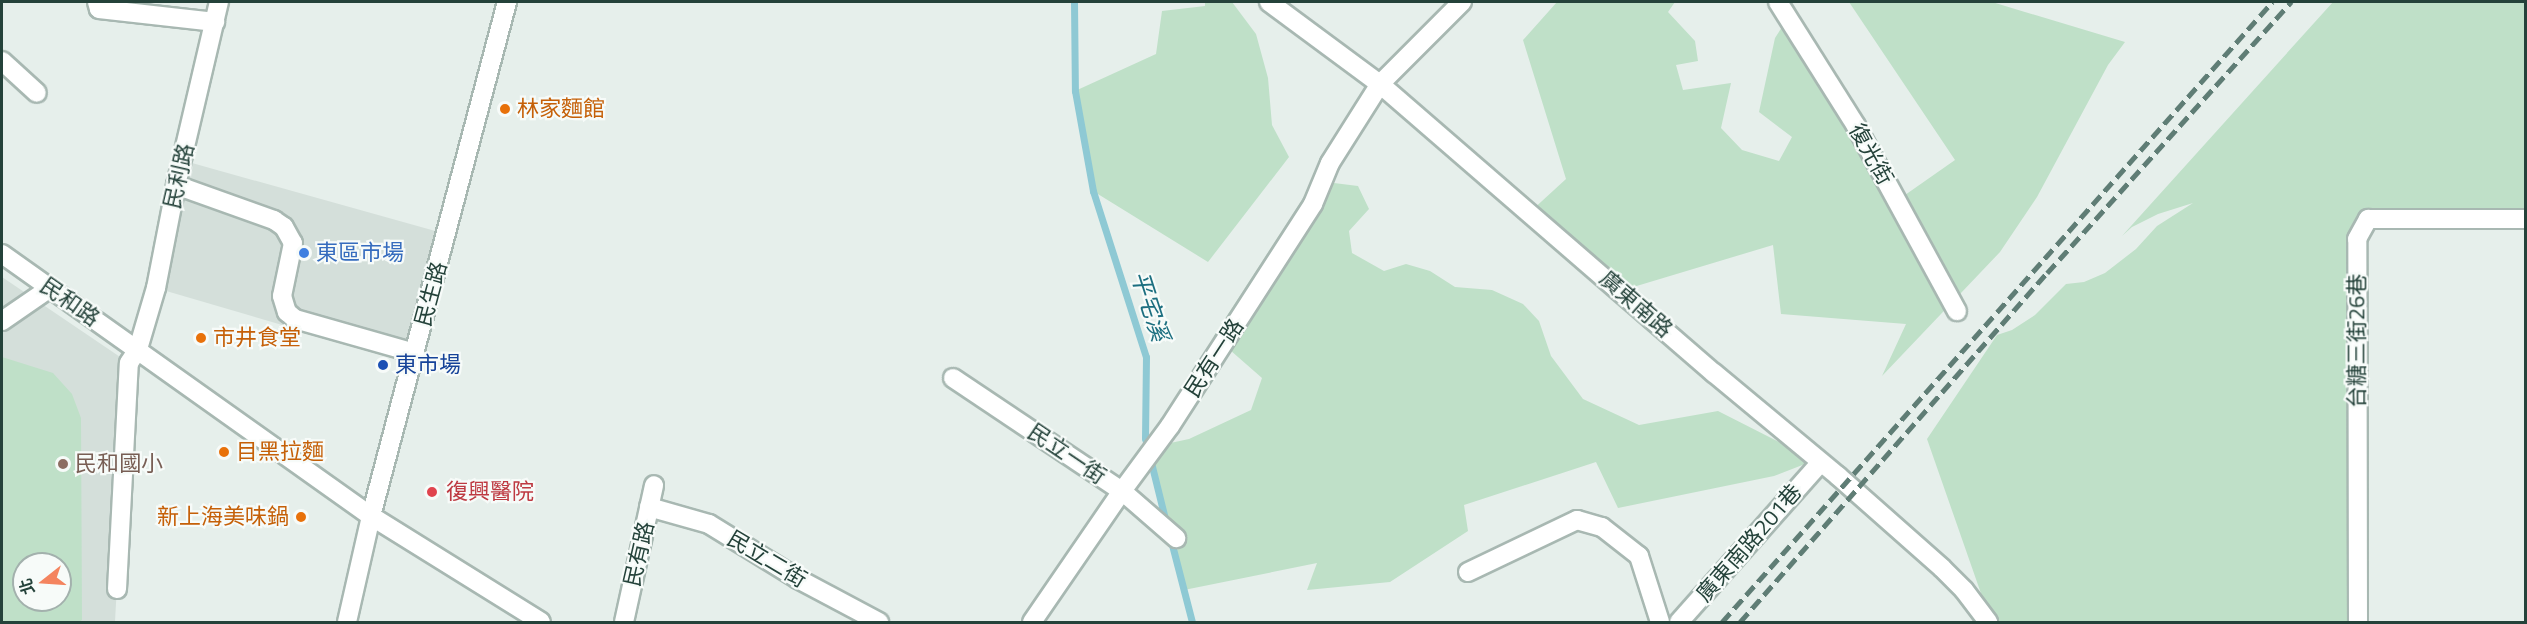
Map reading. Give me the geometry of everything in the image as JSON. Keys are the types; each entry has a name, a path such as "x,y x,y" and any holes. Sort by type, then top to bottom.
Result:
{"street":[{"name":"民利路","path":"138,349 156,288 176,185 219,2"},
{"name":"民生路","path":"347,622 371,516 507,2"},
{"name":"廣東南路","path":"1269,2 1380,84 1934,560 1964,590 1988,622"},
{"path":"1380,84 1462,2"},
{"name":"復光街","path":"1778,2 1856,126 1958,311"},
{"path":"98,5 215,22"},
{"path":"2,62 37,93"},
{"name":"民有一路","path":"1032,622 1122,491 1170,426 1313,204 1330,163 1380,84"},
{"path":"176,185 274,220 284,227 293,243 282,296 287,312 295,319 415,353"},
{"name":"台糖三街26巷","path":"2358,622 2357,239 2368,219 2526,219"},
{"name":"民和路","path":"2,254 371,516 541,622"},
{"path":"2,321 50,288"},
{"path":"117,589 129,363 138,349"},
{"name":"民立一街","path":"953,378 1122,491 1176,538"},
{"name":"廣東南路201巷","path":"1679,622 1820,463"},
{"name":"民有路","path":"624,622 654,485"},
{"name":"民立二街","path":"650,507 709,524 798,579 879,622"},
{"path":"1468,572 1577,520 1602,527 1639,556 1660,622"}],"shaded area":[{"name":"東區市場","path":"192,163 446,234 412,363 156,288"},
{"name":"民和國小","path":"2,277 129,363 115,622 2,622"}],"green space":[{"path":"1205,2 1232,2 1256,34 1268,78 1272,125 1289,157 1208,262 1093,191 1075,91 1156,54 1162,11 1205,6"},
{"path":"1557,2 1675,2 1668,12 1695,41 1698,61 1676,65 1683,90 1731,83 1721,128 1742,150 1779,161 1792,137 1759,112 1775,38 1791,13 1831,72 1905,195 1955,160 1849,2 1992,2 2125,42 2108,65 2037,197 2000,252 1882,376 1906,324 1781,314 1773,245 1620,291 1530,212 1566,179 1523,40"},
{"path":"2333,2 2525,2 2525,219 2368,219 2357,239 2358,622 1991,622 1927,439 1997,335 2012,330 2035,315 2066,284 2084,282 2105,273 2136,249 2157,226 2193,203 2158,214 2132,227 2122,236"},
{"path":"1319,174 1334,183 1358,186 1369,209 1349,231 1352,253 1384,271 1406,264 1430,271 1455,287 1492,290 1523,304 1539,321 1551,356 1583,399 1639,425 1718,411 1820,463 1805,464 1774,476 1618,508 1596,462 1464,505 1468,531 1390,582 1307,590 1317,563 1184,590 1147,448 1189,439 1251,410 1262,378 1214,336"},
{"path":"2,357 53,373 72,394 81,418 82,620 79,622 2,622"}],"waterway":[{"name":"平宅溪","path":"1074,2 1075,91 1093,191 1146,357 1145,438 1166,523"},
{"name":"平宅溪","path":"1170,537 1192,622"}],"railway":[{"path":"1722,622 2272,2"},
{"path":"1740,622 2047,273 2291,2"}],"place":[{"name":"林家麵館","path":"505,109"},
{"name":"東區市場","path":"304,253"},
{"name":"市井食堂","path":"201,338"},
{"name":"東市場","path":"383,365"},
{"name":"目黑拉麵","path":"224,452"},
{"name":"民和國小","path":"63,464"},
{"name":"復興醫院","path":"432,492"},
{"name":"新上海美味鍋","path":"301,517"}]}
